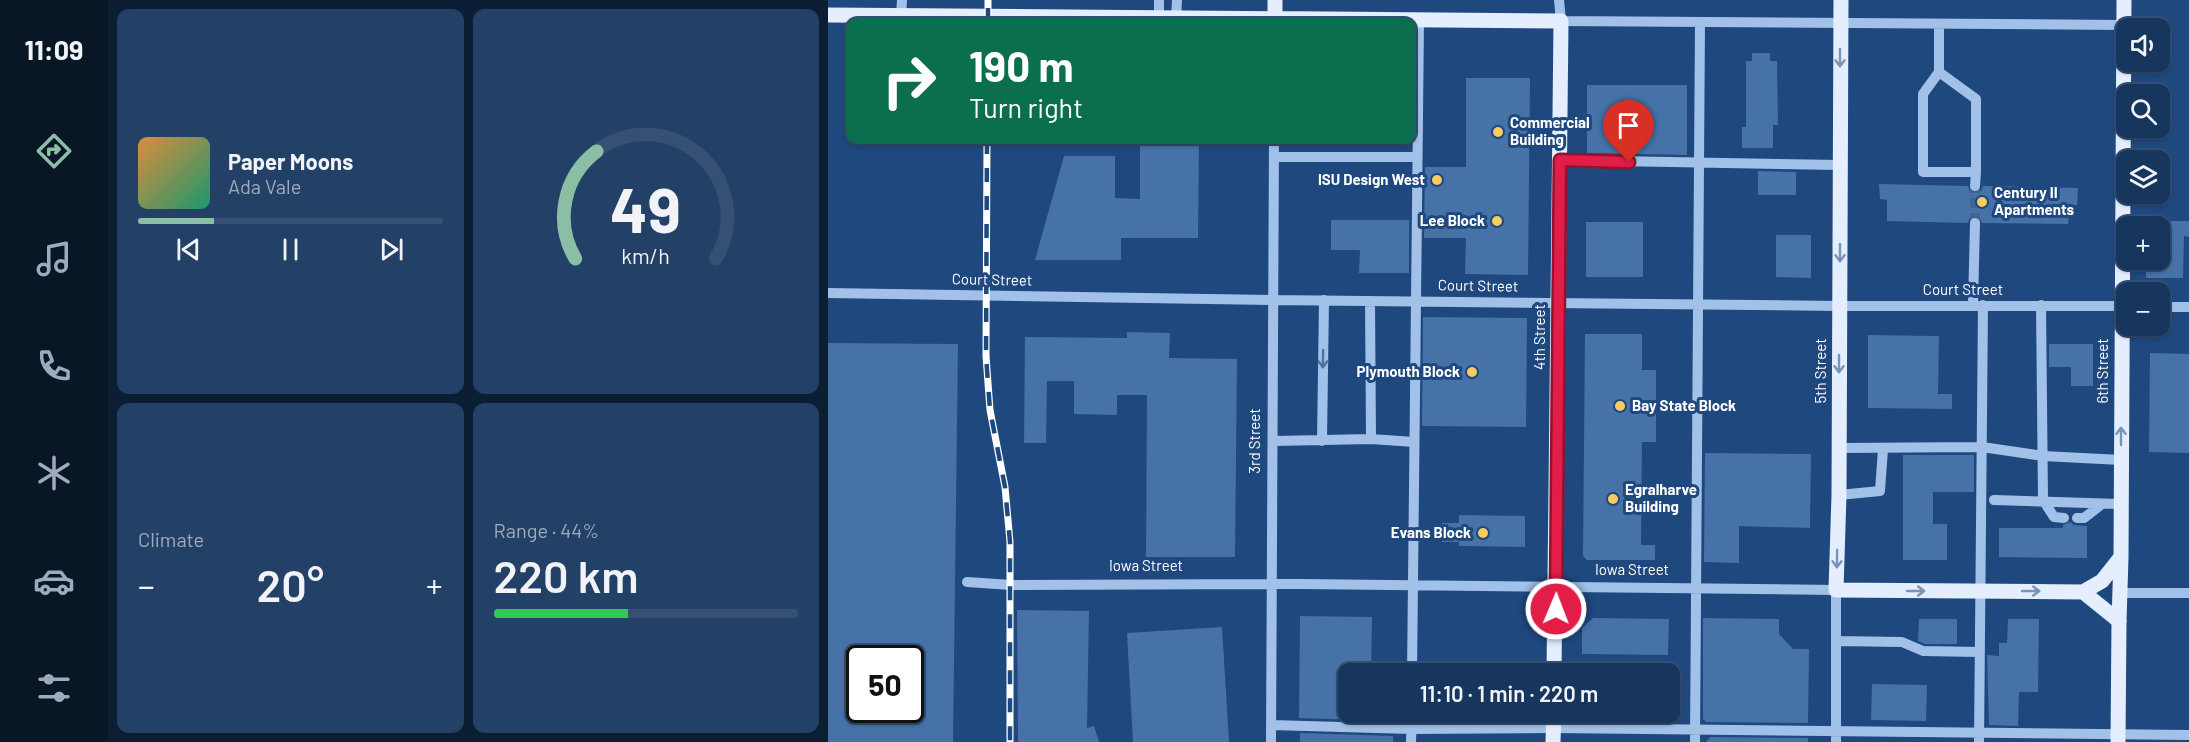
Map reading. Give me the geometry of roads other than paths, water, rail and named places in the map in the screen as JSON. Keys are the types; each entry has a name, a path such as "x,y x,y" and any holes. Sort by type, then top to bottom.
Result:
{"main road":[{"path":"1275,0 1275,18"},
{"name":"5th Street","path":"1836,590 1839,495 1840,0"},
{"name":"6th Street","path":"2124,0 2124,18"},
{"path":"828,15 1073,18"},
{"path":"1419,21 1561,21"},
{"name":"4th Street","path":"1554,663 1561,21"},
{"name":"6th Street","path":"2124,72 2124,282"},
{"name":"6th Street","path":"2118,742 2123,336"},
{"path":"2119,621 2083,592 2102,581 2121,557"},
{"name":"Iowa Street","path":"1836,590 2083,592"}],"street":[{"path":"901,16 902,0"},
{"path":"1159,0 1159,18"},
{"path":"1176,0 1176,18"},
{"name":"4th Street","path":"1558,0 1561,21"},
{"path":"1412,663 1419,21"},
{"path":"1561,21 2116,25"},
{"path":"1695,742 1700,22"},
{"path":"1939,24 1939,72 1923,94 1923,172 1976,172"},
{"path":"1939,72 1976,99 1975,186"},
{"name":"3rd Street","path":"1271,742 1274,144"},
{"path":"1274,157 1417,157"},
{"path":"1560,160 1840,165"},
{"path":"1975,223 1982,447 1979,737"},
{"name":"Court Street","path":"828,293 1839,306 2116,306"},
{"path":"1322,441 1324,300"},
{"path":"1370,301 1371,439"},
{"path":"2040,305 2043,501 2054,517 2064,518"},
{"path":"2170,307 2189,307"},
{"path":"1273,441 1371,439 1414,442"},
{"path":"1839,448 1982,447 2043,456 2121,460"},
{"path":"1839,495 1880,492 1883,449"},
{"path":"1994,500 2120,504"},
{"path":"2077,518 2084,518 2102,504"},
{"name":"Iowa Street","path":"967,582 1072,585 1836,590"},
{"name":"5th Street","path":"1836,590 1836,737"},
{"path":"2121,593 2189,593"},
{"path":"1836,641 1902,642 1923,651 1980,652"},
{"path":"1411,723 1411,742"},
{"path":"1271,725 1411,729 1695,730 1836,737 2189,735"}],"tunnel":[{"path":"1975,186 1975,223"}],"railway":[{"path":"988,0 988,18"},
{"path":"987,144 986,356 990,410 1005,487 1010,542 1010,742"}],"place":[{"name":"Commercial Building","path":"1498,132"},
{"name":"ISU Design West","path":"1437,180"},
{"name":"Century II Apartments","path":"1982,202"},
{"name":"Lee Block","path":"1497,221"},
{"name":"Plymouth Block","path":"1472,372"},
{"name":"Bay State Block","path":"1620,406"},
{"name":"Egralharve Building","path":"1613,499"},
{"name":"Evans Block","path":"1483,533"}]}
